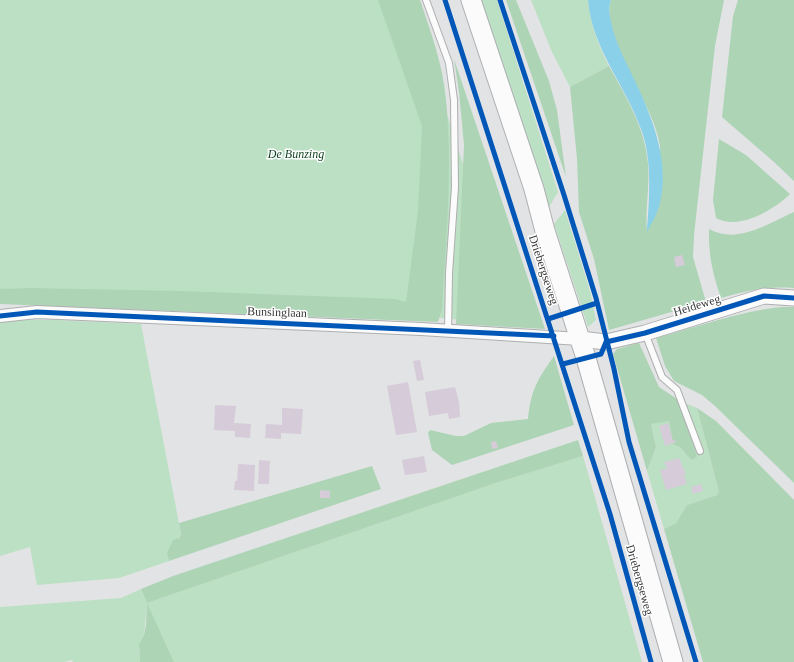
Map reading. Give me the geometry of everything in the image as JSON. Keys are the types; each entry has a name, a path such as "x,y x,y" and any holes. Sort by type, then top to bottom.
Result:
{"main road":[{"name":"Driebergseweg","path":"471,0 534,189 545,231 580,339 673,662"}],"street":[{"name":"Heideweg","path":"580,339 606,342 644,333 764,296 794,298"},
{"name":"Bunsinglaan","path":"0,316 37,312 413,328 448,332 554,336 580,339"}],"lane":[{"path":"426,0 449,63 454,100 455,187 449,273 448,332"},
{"path":"644,333 662,376 677,390 700,451"}],"green space":[{"name":"De Bunzing","path":"0,0 410,0 465,170 462,320 420,316 0,297"},
{"path":"378,0 420,0 436,49 442,74 448,126 449,178 442,309 438,322 0,304 0,289 31,288 182,291 395,299 406,302 418,211 422,126"},
{"path":"481,0 497,0 558,192 549,207"},
{"path":"506,0 516,0 549,81 557,110 566,177"},
{"path":"531,0 588,0 595,34 609,66 570,87 552,52"},
{"path":"611,0 724,0 715,46 694,235 693,257 706,302 609,330 594,259 579,212 577,159 570,87 609,66 622,89 639,125 646,150 648,164 647,231 660,149 656,130 649,112 620,51 613,32 609,14"},
{"path":"738,0 794,0 794,181 722,117 733,16"},
{"path":"454,59 545,329 456,324 464,145"},
{"path":"719,139 746,155 790,194 775,206 755,217 735,222 716,218 713,200"},
{"path":"565,210 590,291 596,320 588,327 554,224"},
{"path":"794,212 794,288 757,290 721,298 709,247 709,229 731,235 742,234 753,231"},
{"path":"782,307 794,307 794,483 715,406 702,395 674,381 665,366 656,338 750,312"},
{"path":"0,319 141,324 181,534 167,553 169,561 119,578 37,585 30,547 0,556"},
{"path":"639,343 659,387 680,401 697,457 691,460 681,448 673,444 669,421 651,424 656,447 647,471 613,354 617,349"},
{"path":"554,356 574,425 452,465 432,450 428,433 430,430 456,436 464,436 491,423 528,419 533,393 543,372"},
{"path":"680,401 697,408 719,492 717,495 687,505 676,523 664,529 647,471 656,447 651,424 669,420 673,444 681,448 691,460"},
{"path":"697,408 716,421 794,500 794,662 703,662 664,529 676,523 687,505 717,495 719,492"},
{"path":"578,440 583,456 496,483 147,603 141,589 173,576"},
{"path":"583,456 642,662 174,662 147,604 144,635 139,644 140,662 73,662 72,660 64,662 0,662 0,607 121,598 141,589 147,603 496,483"},
{"path":"372,466 381,489 169,561 167,553 173,540 179,538 181,534 179,523"},
{"path":"147,603 174,662 140,662 139,644 144,635 146,625"}],"water":[{"path":"588,0 611,0 609,8 615,37 654,126 661,158 663,175 662,191 658,210 647,232 649,167 645,141 627,97 602,50 591,18"}],"building":[{"path":"682,255 685,265 676,267 674,257"},
{"path":"420,360 424,380 417,381 413,361"},
{"path":"408,382 417,432 396,435 387,386"},
{"path":"455,387 459,402 460,417 449,419 448,413 429,416 425,392"},
{"path":"215,405 236,406 234,423 251,424 250,438 235,437 235,431 214,430"},
{"path":"282,408 303,409 301,434 281,433 281,439 265,438 266,424 282,425"},
{"path":"668,423 673,441 675,440 676,442 665,446 659,426"},
{"path":"496,441 498,448 492,449 491,442"},
{"path":"424,456 427,472 405,475 402,460"},
{"path":"679,458 686,474 684,475 687,484 666,490 660,470 667,468 664,462"},
{"path":"259,460 270,461 269,484 258,484"},
{"path":"238,464 255,465 254,491 234,490 235,481 237,481"},
{"path":"701,484 703,491 693,494 691,487"},
{"path":"320,490 330,491 330,498 320,498"}],"cycle path":[{"path":"445,0 610,514 651,662"},
{"path":"500,0 596,298 614,369 629,442 696,662"},
{"path":"606,342 645,333 764,296 794,298"},
{"path":"548,319 597,303"},
{"path":"0,316 37,312 554,336"},
{"path":"563,364 601,354 606,342"}]}
